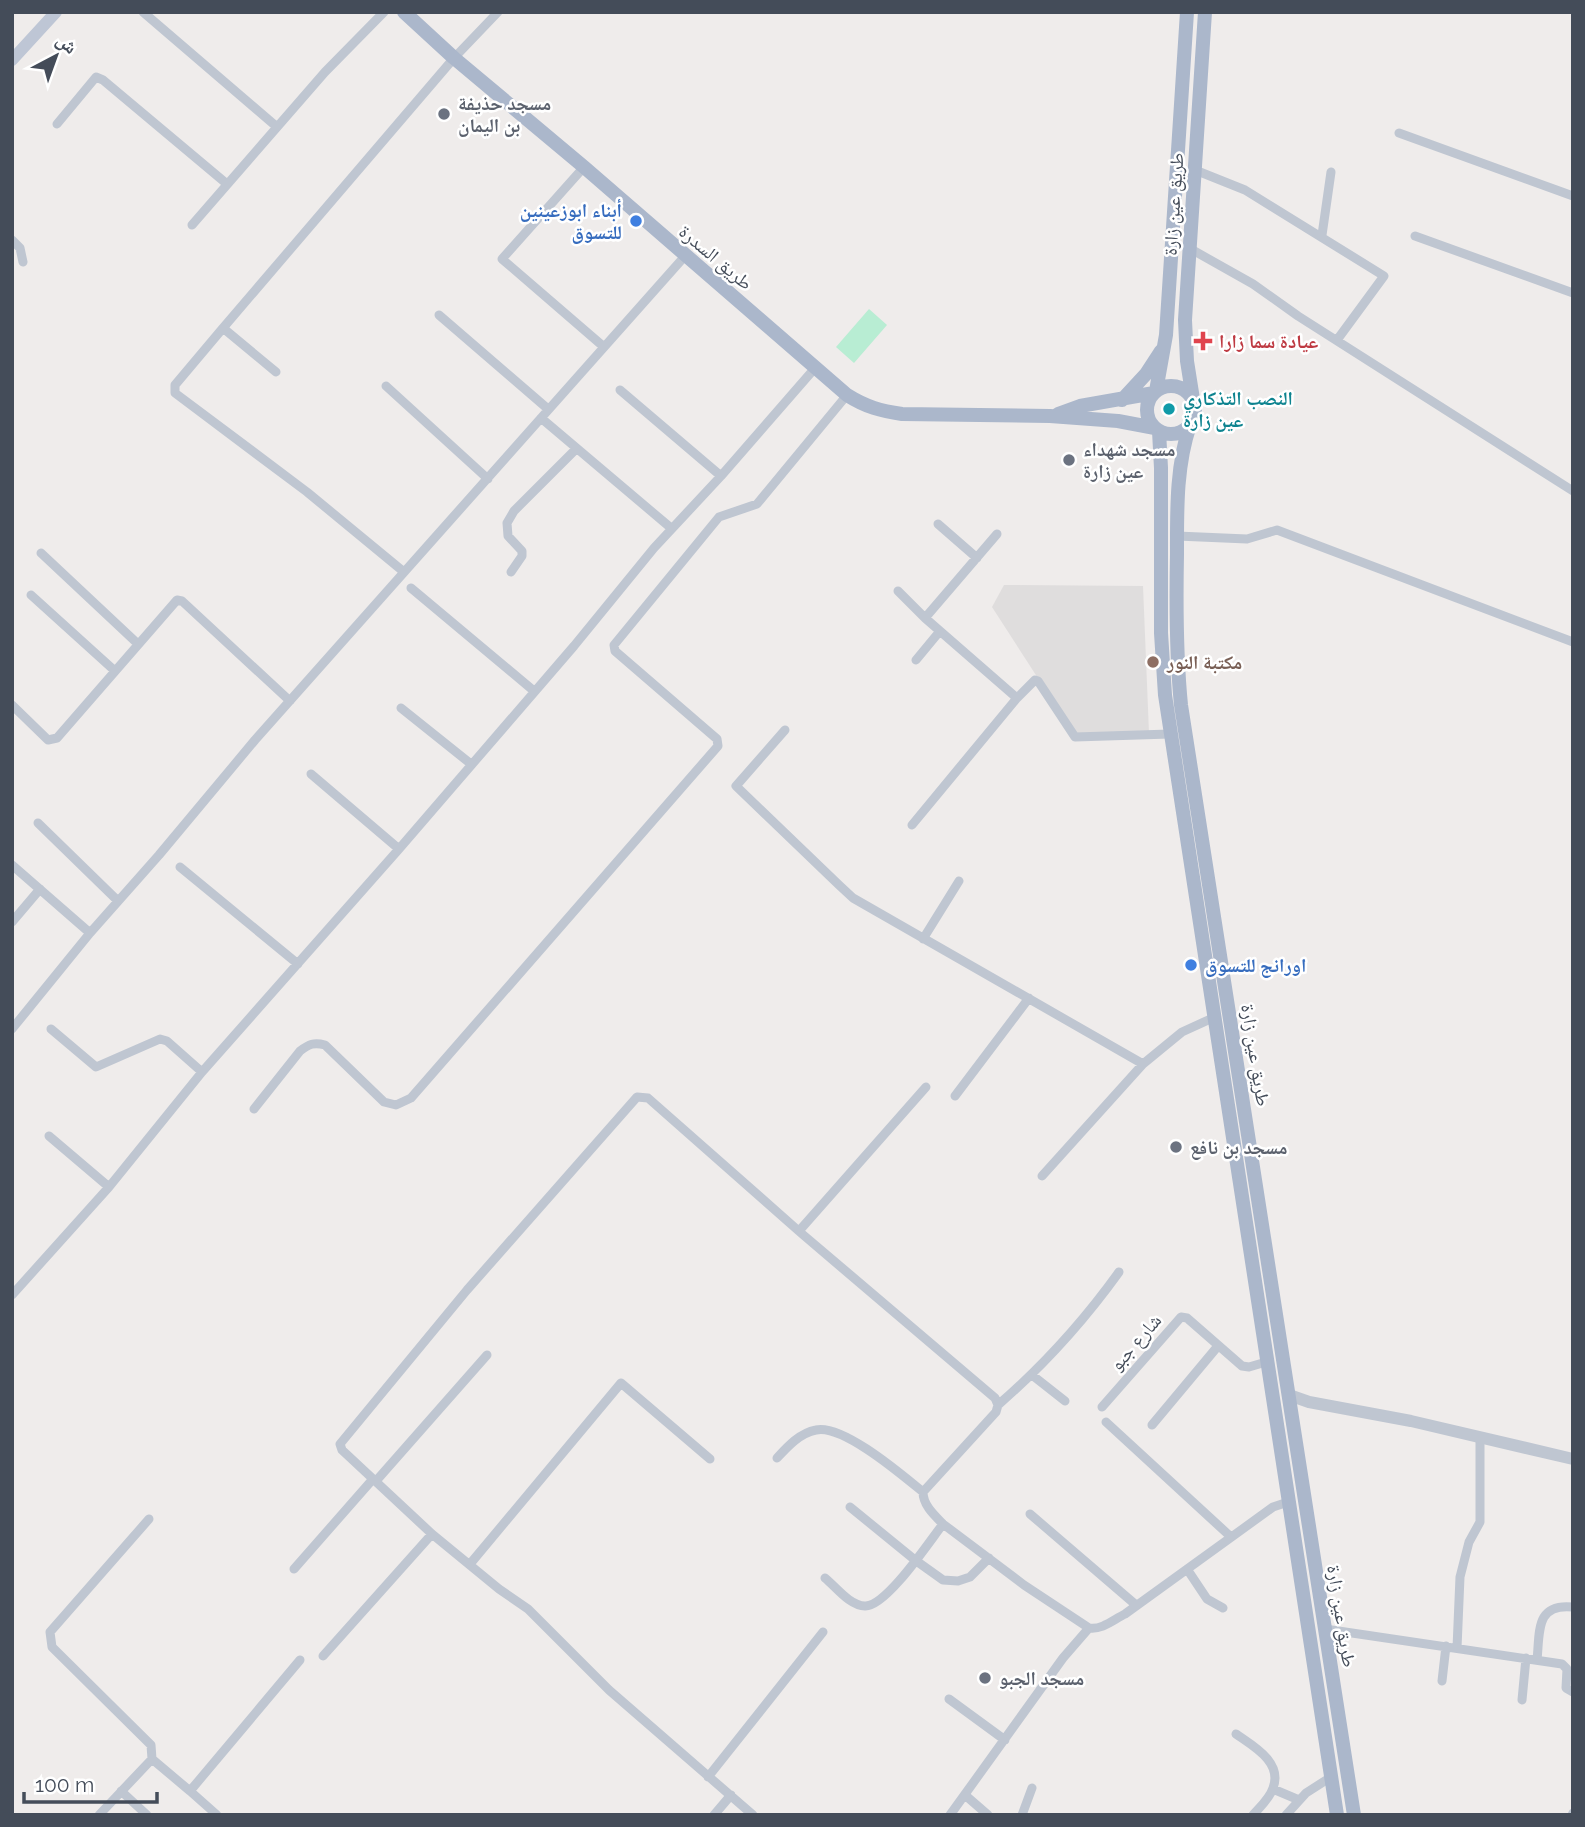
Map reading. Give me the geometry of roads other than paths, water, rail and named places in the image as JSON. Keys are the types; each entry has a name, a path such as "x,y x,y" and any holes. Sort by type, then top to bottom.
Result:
{"main road":[{"path":"12,60 56,12"},
{"name":"طريق السدرة","path":"404,12 847,395 870,408 902,414 1050,416"},
{"name":"طريق عين زارة","path":"1155,392 1163,364 1165,344 1187,12"},
{"name":"طريق عين زارة","path":"1192,399 1185,320 1205,12"},
{"path":"1122,400 1146,374 1165,344"},
{"path":"1163,364 1177,368 1187,360"},
{"path":"1163,387 1183,389 1192,399 1195,415 1190,425 1176,434 1118,421 1050,416 1080,406 1155,392 1163,387"},
{"path":"1155,392 1147,408 1148,419 1157,430"},
{"name":"طريق عين زارة","path":"1190,425 1181,457 1177,536 1176,635 1181,705 1354,1815"},
{"name":"طريق عين زارة","path":"1157,430 1161,457 1161,633 1170,734 1337,1815"},
{"path":"1161,457 1173,452 1181,457"}],"street":[{"path":"143,12 277,127"},
{"path":"192,225 325,72 384,12"},
{"path":"404,572 307,492 175,393 175,385 454,58 498,12"},
{"path":"57,124 96,77 103,80 227,184"},
{"path":"1399,132 1573,196"},
{"path":"584,167 502,259 604,347"},
{"path":"1195,170 1245,190 1322,235 1384,276 1337,340"},
{"path":"1322,235 1331,172"},
{"path":"1415,236 1573,293"},
{"path":"12,240 20,248 23,262"},
{"path":"1188,248 1252,284 1573,491"},
{"path":"12,1029 90,933 290,701 685,256"},
{"path":"439,315 548,409"},
{"path":"223,328 276,372"},
{"path":"12,1295 109,1187 202,1072 399,849 671,528 721,477 815,368"},
{"path":"386,386 488,479"},
{"path":"620,390 721,477"},
{"path":"254,1109 300,1051 309,1044 317,1043 325,1045 384,1102 396,1105 411,1098 718,746 717,739 615,651 614,645 719,517 758,504 847,395"},
{"path":"541,418 671,528"},
{"path":"511,572 522,556 522,551 508,536 507,523 514,511 576,449"},
{"path":"938,524 977,558"},
{"path":"1177,536 1247,539 1277,530 1573,642"},
{"path":"925,618 997,534"},
{"path":"41,553 138,643"},
{"path":"411,589 534,691"},
{"path":"898,591 1017,698"},
{"path":"31,594 116,671"},
{"path":"12,705 48,740 53,741 177,600 182,601 290,701"},
{"path":"916,660 940,631"},
{"path":"912,825 1017,698 1036,680 1075,737 1170,734"},
{"path":"401,708 471,764"},
{"path":"785,730 737,783 737,788 853,898 1143,1064"},
{"path":"311,774 399,849"},
{"path":"38,822 118,901"},
{"path":"12,865 90,933"},
{"path":"180,867 298,964"},
{"path":"923,939 959,881"},
{"path":"12,922 40,889"},
{"path":"955,1097 1029,998"},
{"path":"1042,1176 1143,1064 1182,1032 1215,1017"},
{"path":"51,1029 96,1067 160,1040 167,1041 202,1072"},
{"path":"799,1231 926,1087"},
{"path":"753,1815 609,1690 528,1609 432,1534 342,1450 340,1444 467,1290 637,1097 648,1098 995,1398 998,1405"},
{"path":"49,1136 109,1187"},
{"path":"923,1492 996,1412 998,1405 1032,1375 1076,1328 1119,1272"},
{"name":"شارع جبو","path":"1102,1407 1181,1317 1187,1318 1244,1367 1266,1362"},
{"path":"1152,1425 1219,1346"},
{"path":"294,1569 487,1355"},
{"path":"1032,1375 1065,1401"},
{"path":"470,1564 621,1383 710,1459"},
{"path":"1289,1395 1316,1404 1573,1459"},
{"path":"1292,1420 1303,1410 1316,1404"},
{"path":"1106,1422 1231,1537"},
{"path":"777,1458 803,1435 825,1429 876,1455 923,1492 932,1513 943,1524 1088,1628 1099,1628 1136,1605 1273,1507 1288,1502"},
{"path":"1457,1648 1460,1577 1469,1542 1480,1522 1480,1437"},
{"path":"850,1507 936,1576 950,1581 970,1577 989,1558"},
{"path":"1030,1514 1136,1605"},
{"path":"149,1519 50,1632 52,1647 151,1745 152,1759 217,1815"},
{"path":"825,1578 852,1601 866,1607 877,1604 943,1524"},
{"path":"323,1656 432,1534"},
{"path":"1187,1569 1207,1599 1223,1608"},
{"path":"1537,1660 1542,1620 1546,1612 1558,1607 1573,1607"},
{"path":"950,1815 1063,1658 1088,1628"},
{"path":"1325,1629 1526,1657 1565,1666 1566,1688 1573,1692"},
{"path":"709,1777 823,1632"},
{"path":"1442,1681 1446,1646"},
{"path":"1522,1700 1526,1657"},
{"path":"190,1791 300,1660"},
{"path":"949,1699 1005,1740"},
{"path":"1236,1734 1268,1758 1274,1773 1273,1789 1253,1815"},
{"path":"99,1815 152,1759"},
{"path":"1286,1815 1314,1787 1331,1777"},
{"path":"1022,1815 1032,1788"},
{"path":"1273,1789 1299,1800"},
{"path":"121,1791 147,1815"},
{"path":"965,1795 988,1815"},
{"path":"714,1815 731,1796"}],"place":[{"name":"مسجد حذيفة بن اليمان","path":"444,114"},
{"name":"أبناء ابوزعينين للتسوق","path":"636,221"},
{"name":"عيادة سما زارا","path":"1203,341"},
{"name":"النصب التذكاري عين زارة","path":"1169,409"},
{"name":"مسجد شهداء عين زارة","path":"1069,460"},
{"name":"مكتبة النور","path":"1153,662"},
{"name":"اورانج للتسوق","path":"1191,965"},
{"name":"مسجد بن نافع","path":"1176,1147"},
{"name":"مسجد الجبو","path":"985,1678"}]}
